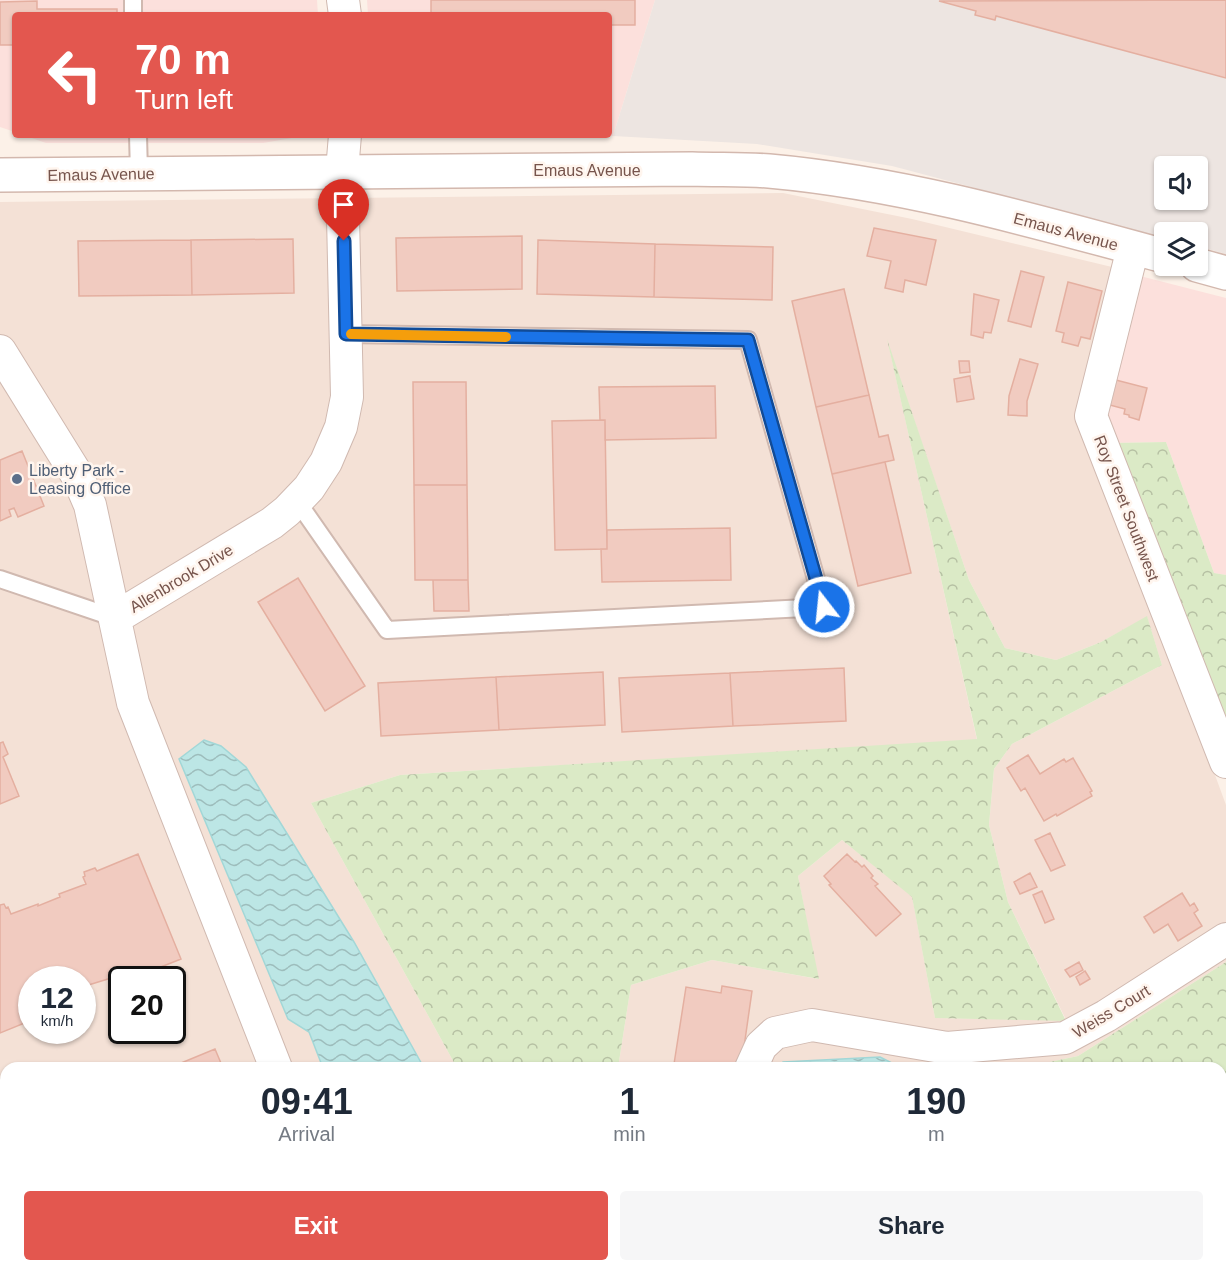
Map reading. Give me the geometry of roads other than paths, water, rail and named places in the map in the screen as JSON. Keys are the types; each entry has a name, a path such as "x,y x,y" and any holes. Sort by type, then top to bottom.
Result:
{"main road":[{"name":"Emaus Avenue","path":"0,175 681,169 768,171 864,184 948,200 1154,253"},
{"path":"1208,268 1226,273"}],"street":[{"name":"Allenbrook Drive","path":"274,1062 133,703 115,618 272,523 309,488 326,462 340,427 347,397 342,171 345,138"},
{"name":"Roy Street Southwest","path":"1133,248 1091,416 1226,762"},
{"path":"0,351 77,475 90,505 115,618"},
{"name":"Weiss Court","path":"754,1062 761,1046 775,1033 812,1025 942,1058 1065,1038 1106,1016 1226,939"}],"lane":[{"path":"138,138 139,173"},
{"path":"297,501 387,630 824,607 748,340 346,334"},
{"path":"0,579 115,618"}],"water":[{"path":"204,740 221,746 246,767 354,942 421,1062 321,1062 309,1032 288,1019 179,759"},
{"path":"880,1057 890,1062 783,1062"}],"place":[{"name":"Liberty Park - Leasing Office","path":"17,479"}]}
